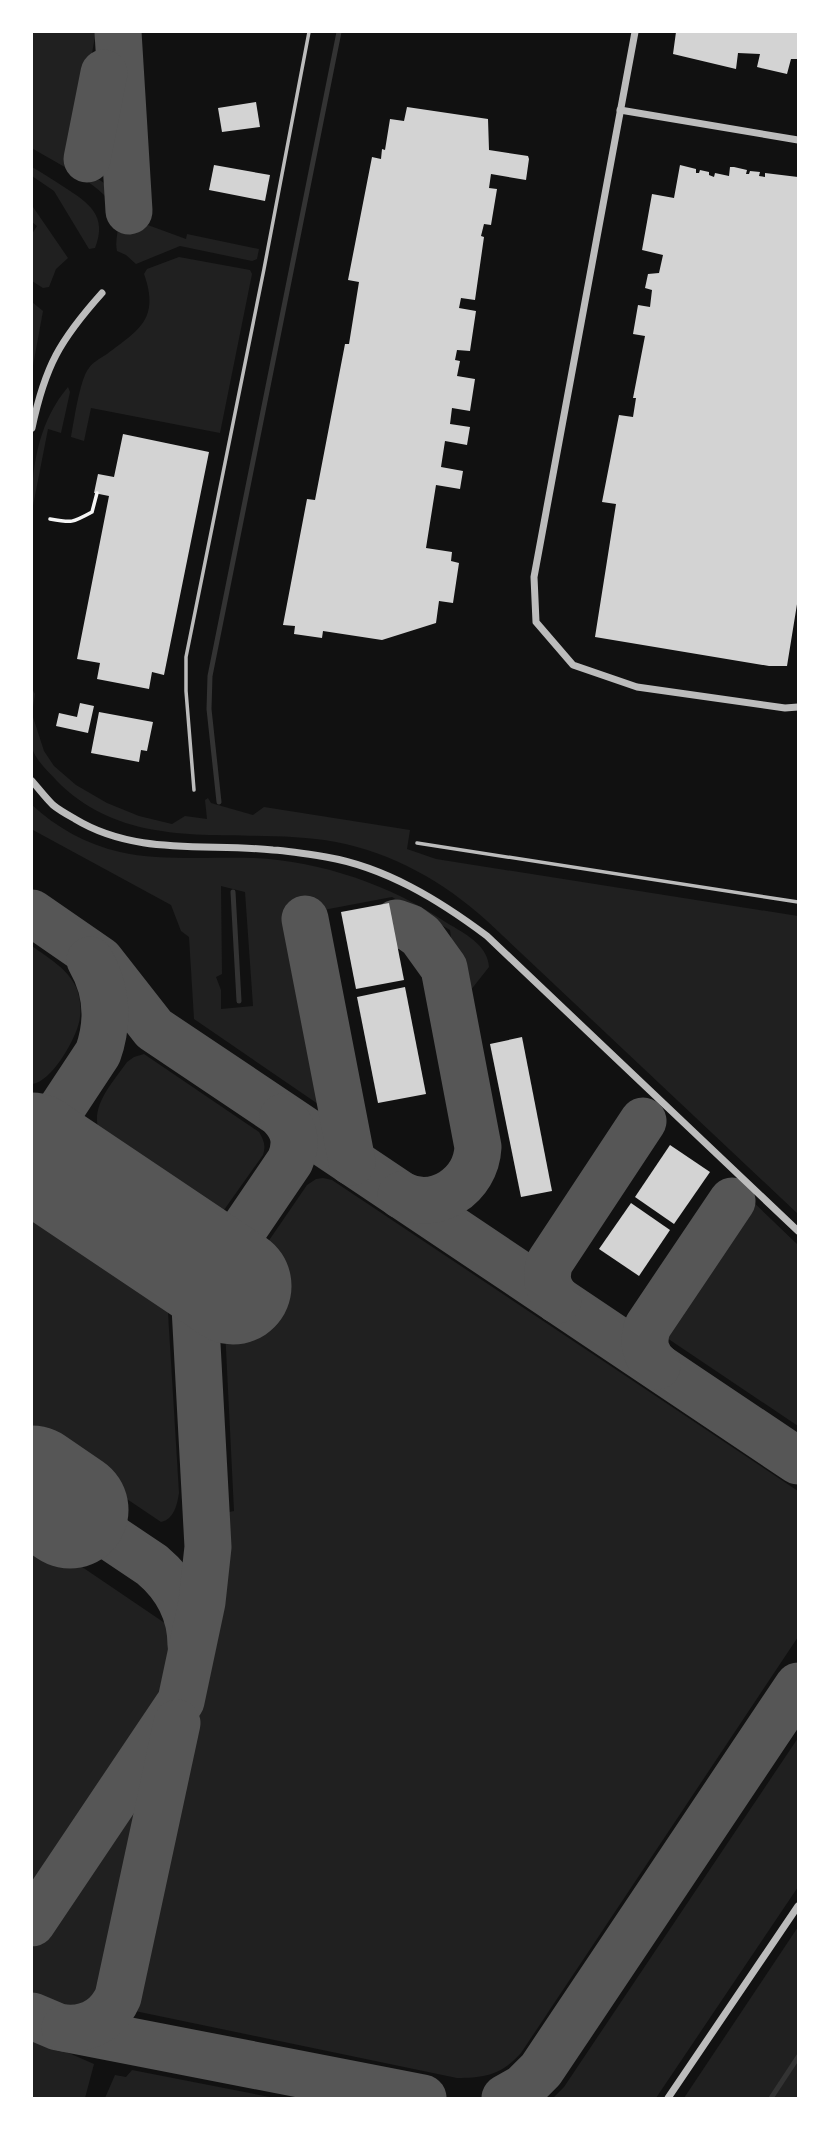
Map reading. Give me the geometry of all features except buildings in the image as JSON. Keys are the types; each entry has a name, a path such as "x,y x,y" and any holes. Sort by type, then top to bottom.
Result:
{"street":[{"path":"635,32 534,577 536,622 573,665 636,687 785,708 799,707"},
{"path":"620,110 799,140"},
{"path":"32,428 37,401 58,348 73,325 102,293"},
{"path":"32,781 55,806 89,827 116,838 155,845 272,849 327,857 366,867 433,900 486,936 799,1231"},
{"path":"668,2098 799,1906"}],"lane":[{"path":"194,790 186,657 309,32"},
{"path":"416,843 799,902"}],"path":[{"path":"50,519 70,523 80,519 92,512 97,494"}],"shaded area":[{"path":"32,32 96,32 71,163 106,184 124,207 126,217 186,239 187,234 259,249 257,259 252,261 180,246 136,264 117,251 117,214 104,194 32,148"},
{"path":"32,167 81,199 94,212 99,227 95,248 89,249 54,191 32,176"},
{"path":"33,207 68,258 56,269 49,287 43,288 32,281 32,234 37,226 32,222"},
{"path":"179,257 250,270 252,274 220,433 91,408 84,441 71,437 86,373 93,364 144,322 149,302 144,274 147,269"},
{"path":"32,302 43,311 32,371"},
{"path":"68,387 70,392 61,433 48,429 32,511 33,478 39,445 50,415"},
{"path":"32,689 35,694 32,714 44,751 54,766 76,785 107,803 139,816 172,824 185,816 207,819 205,800 208,798 211,803 253,815 264,807 410,830 407,849 436,859 798,916 798,1214 486,920 453,893 397,861 336,842 300,837 190,834 154,830 120,821 87,805 57,781 33,752 30,725"},
{"path":"32,805 73,834 95,845 120,852 168,858 278,860 354,877 425,909 467,936 480,946 488,959 489,967 470,991 457,980 450,930 392,897 297,915 331,1101 318,1104 194,1019 189,937 181,931 171,905 33,830","holes":["221,886 245,892 253,1006 221,1009 221,990 216,977 222,974"]},
{"path":"32,946 68,974 79,996 80,1011 75,1033 60,1061 39,1082 32,1084"},
{"path":"144,1054 261,1135 263,1155 224,1210 210,1212 105,1143 99,1132 97,1121 101,1101 127,1062"},
{"path":"323,1178 332,1180 798,1491 798,1637 521,2053 500,2071 485,2076 457,2078 130,2010 229,1548 229,1512 234,1511 225,1329 232,1332 278,1270 259,1255 307,1185"},
{"path":"746,1195 798,1245 798,1426 661,1332 660,1321"},
{"path":"32,1219 45,1219 56,1223 167,1297 179,1493 174,1511 169,1518 161,1522 32,1435"},
{"path":"32,1533 175,1630 177,1659 173,1684 32,1897"},
{"path":"798,1738 798,1887 656,2098 553,2098 564,2087"},
{"path":"150,1774 152,1776 106,1990 99,1998 80,2008 50,2005 32,1992 32,1949"},
{"path":"798,1927 798,2098 684,2098"},
{"path":"32,2037 94,2064 85,2098 32,2098"},
{"path":"132,2070 275,2098 105,2098 115,2075 126,2077"}],"waterway":[{"path":"219,802 209,709 210,676 339,32"},
{"path":"233,892 239,1001"},
{"path":"771,2098 798,2057"}],"taxiway":[{"path":"118,32 129,211"},
{"path":"87,159 104,73"},
{"path":"32,913 100,960 154,1029 798,1461"},
{"path":"305,919 352,1162"},
{"path":"396,923 421,936 444,968 478,1147 476,1161 470,1173 452,1192 428,1200 401,1195"},
{"path":"32,1153 98,1053 102,1041 105,1006 100,982 90,960"},
{"path":"32,1923 181,1701 202,1602 208,1547 195,1307 199,1295 290,1161 294,1138 283,1117"},
{"path":"558,1300 548,1282 550,1262 643,1121"},
{"path":"657,1366 646,1348 648,1326 732,1201"},
{"path":"70,1510 161,1573 181,1601 188,1622 191,1645"},
{"path":"505,2098 523,2088 541,2070 798,1686"},
{"path":"65,2028 82,2027 97,2022 109,2011 118,1997 177,1723"},
{"path":"32,2016 58,2027 423,2098"}],"runway":[{"path":"32,1151 233,1286"},
{"path":"32,1484 70,1510"}]}
